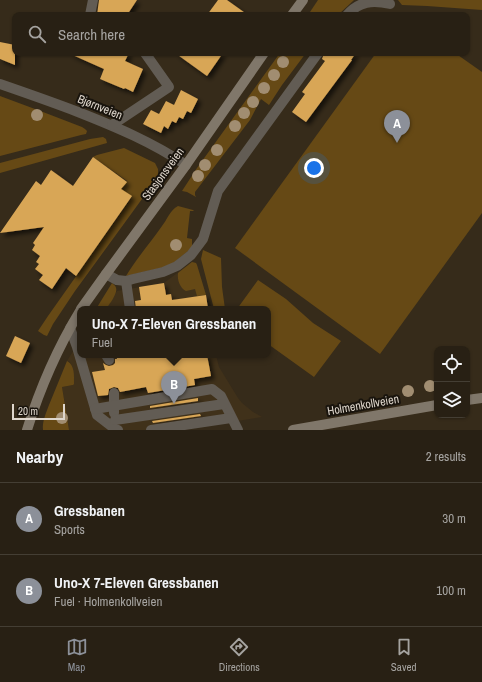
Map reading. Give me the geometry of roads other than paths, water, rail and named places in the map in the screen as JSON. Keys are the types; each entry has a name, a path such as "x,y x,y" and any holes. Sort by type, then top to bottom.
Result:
{"street":[{"path":"91,12 93,0"},
{"path":"294,12 303,0"},
{"path":"351,12 360,4 367,1 382,1 390,4"},
{"path":"112,125 169,87 147,56"},
{"name":"Stasjonsveien","path":"84,306 186,165 262,56"},
{"path":"106,274 117,280 126,280 163,272 177,266 191,255 202,239 218,192 316,56"},
{"name":"Bjørnveien","path":"0,84 112,125 150,143 186,165"},
{"path":"126,280 130,306"},
{"name":"Stasjonsveien","path":"26,430 47,374 77,317"},
{"path":"70,328 77,344"},
{"path":"81,358 97,415 116,426 224,404"},
{"path":"95,409 212,389 221,396 238,430"},
{"path":"114,393 116,426"},
{"path":"470,400 482,398"},
{"name":"Holmenkollveien","path":"293,430 338,426 434,406"},
{"path":"151,430 231,418"}],"place":[{"name":"Gressbanen","path":"397,143"},
{"name":"Uno-X 7-Eleven Gressbanen","path":"174,404"}]}
